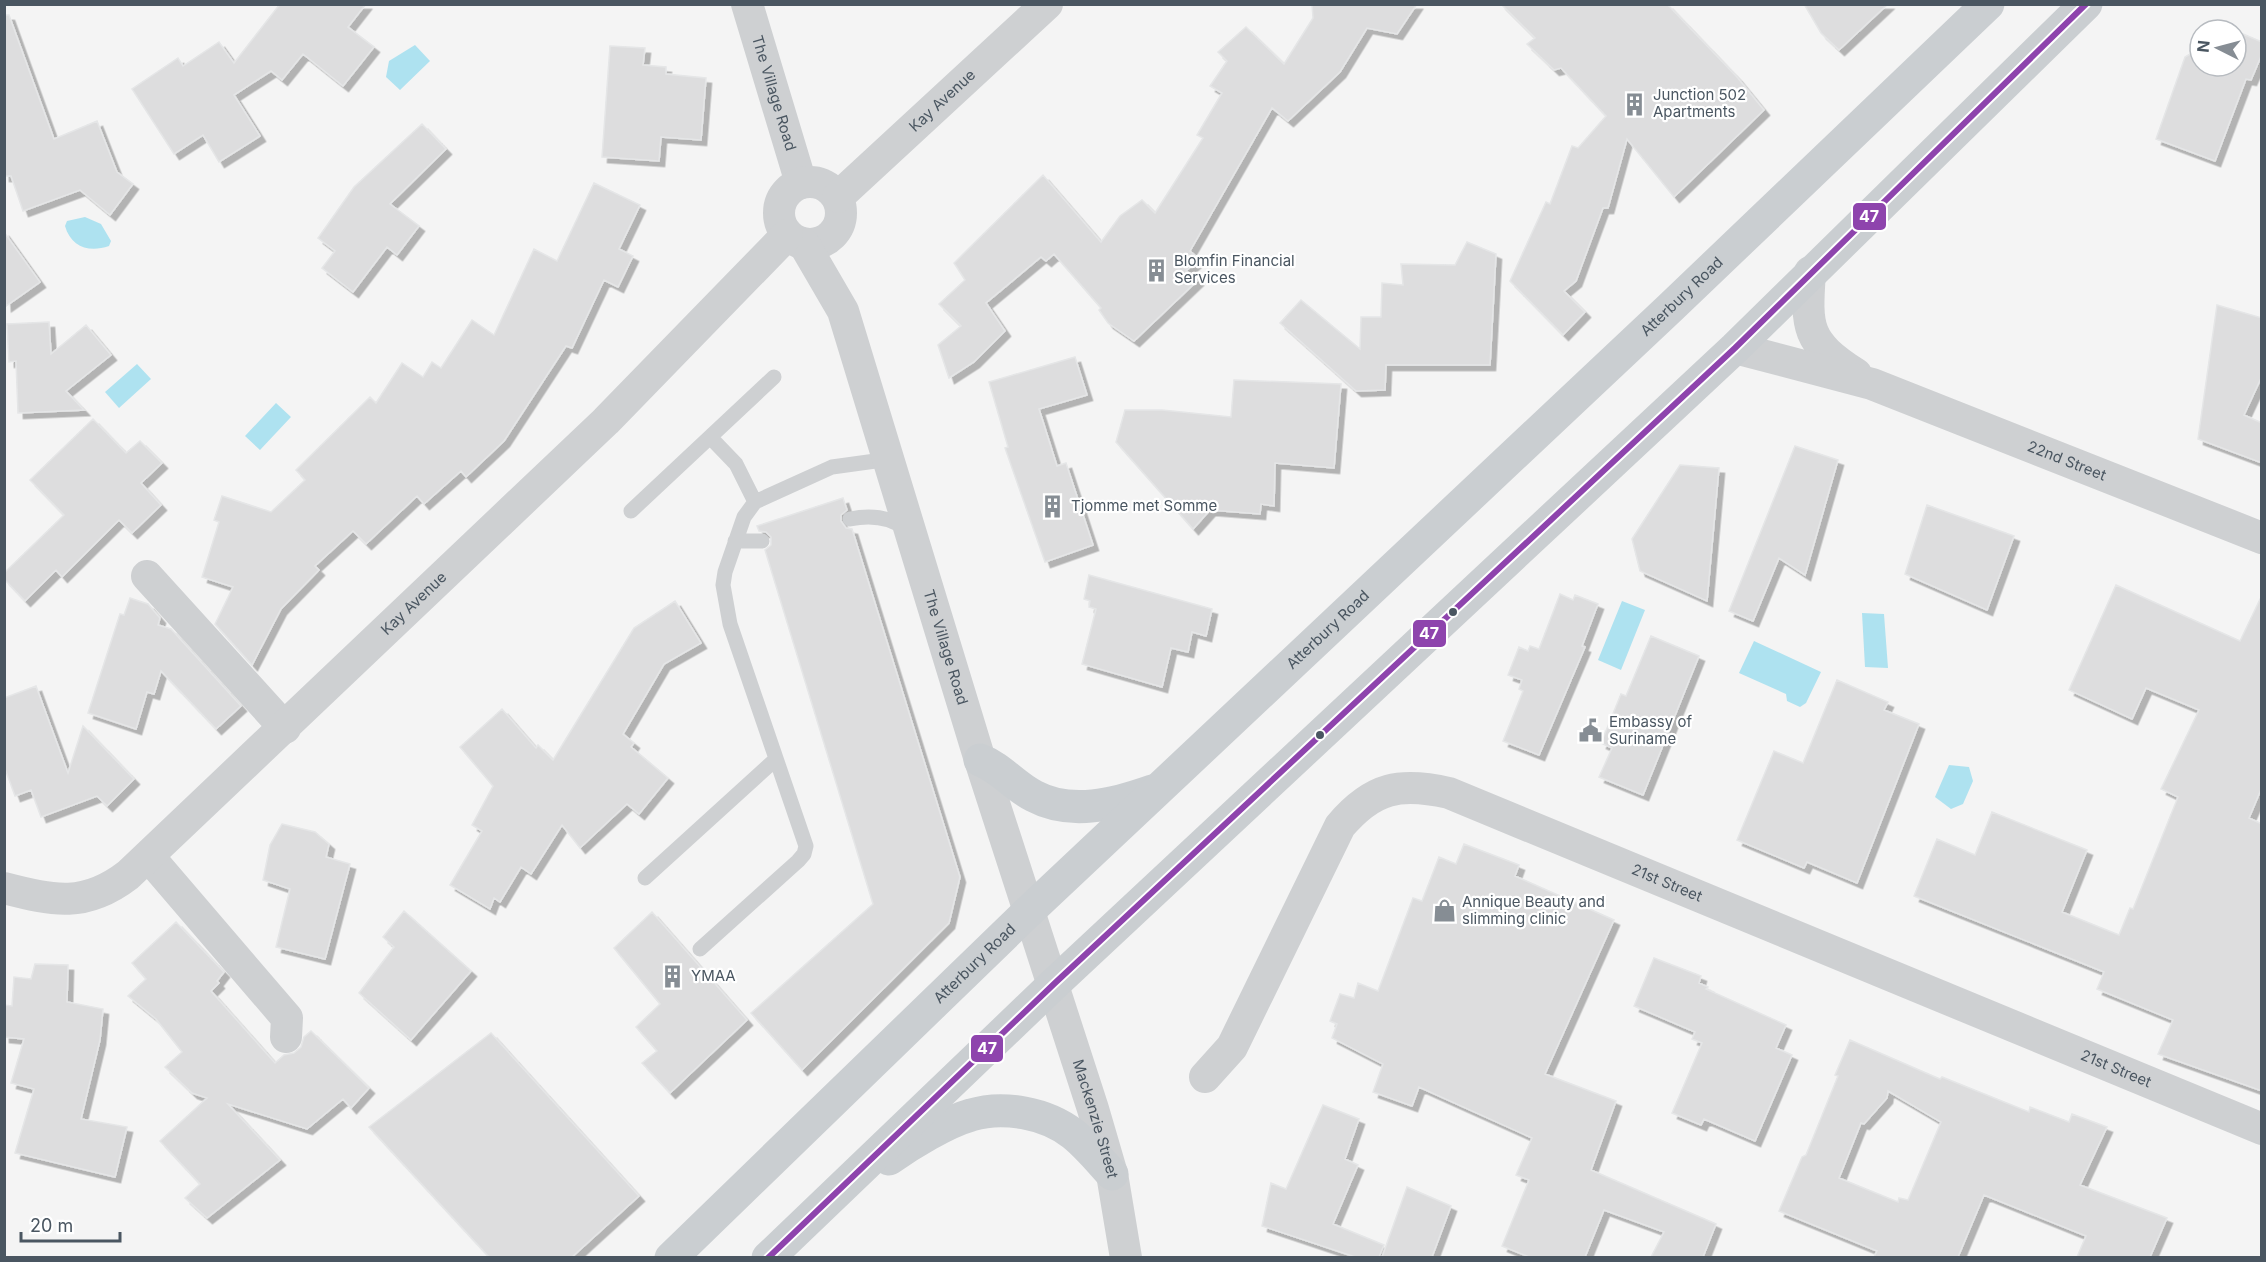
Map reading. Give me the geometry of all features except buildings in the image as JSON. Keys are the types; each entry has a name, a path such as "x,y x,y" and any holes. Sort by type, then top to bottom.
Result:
{"main road":[{"name":"Atterbury Road","path":"671,1257 1029,911 1988,4"},
{"path":"768,1257 1055,983 1735,348 2086,4"},
{"path":"980,760 994,765 1035,797 1074,807 1126,800 1160,788"},
{"path":"818,1209 898,1153 942,1129 971,1115 1005,1110 1033,1115 1073,1134 1112,1174"}],"street":[{"name":"The Village Road","path":"747,4 801,183"},
{"name":"Kay Avenue","path":"838,213 1047,4"},
{"path":"801,183 822,184 838,213 843,310 796,240 781,226 780,205 792,188 801,183"},
{"path":"796,240 824,242 838,213"},
{"name":"Kay Avenue","path":"4,888 54,898 86,898 113,887 285,728 796,240"},
{"name":"22nd Street","path":"1810,272 1808,314 1815,341 1835,361 1872,384"},
{"name":"The Village Road","path":"843,310 980,760 1055,983"},
{"name":"22nd Street","path":"1735,348 1872,384 2262,538"},
{"path":"147,576 285,728"},
{"name":"21st Street","path":"1205,1077 1232,1047 1340,826 1358,806 1378,793 1400,788 1424,788 1449,793 2262,1129"},
{"path":"149,856 287,1018 286,1037"},
{"name":"Mackenzie Street","path":"1055,983 1112,1174 1126,1257"}],"lane":[{"path":"631,512 774,377"},
{"path":"710,437 736,464 755,502"},
{"path":"699,949 804,854 805,837 776,759 726,605 725,572 744,517 755,502 832,467 890,459"},
{"path":"849,519 878,517 897,522 913,534"},
{"path":"735,541 762,541"},
{"path":"645,878 776,759"}],"water":[{"path":"415,45 430,61 400,90 386,77 389,61"},
{"path":"85,217 101,224 111,241 109,246 88,248 72,239 65,226 67,221"},
{"path":"137,364 151,379 119,408 105,392"},
{"path":"276,403 291,417 260,450 245,436"},
{"path":"1622,601 1645,610 1621,670 1598,660"},
{"path":"1862,613 1884,614 1888,668 1865,667"},
{"path":"1754,641 1821,672 1806,703 1800,707 1787,701 1786,694 1739,673"},
{"path":"1949,765 1969,767 1973,781 1963,804 1951,809 1935,797"}],"transit line":[{"name":"47","path":"768,1258 1055,983 1735,348 2086,4"}],"place":[{"name":"Junction 502 Apartments","path":"1635,104"},
{"name":"Blomfin Financial Services","path":"1156,270"},
{"name":"Tjomme met Somme","path":"1053,506"},
{"name":"Embassy of Suriname","path":"1591,731"},
{"name":"Annique Beauty and slimming clinic","path":"1444,911"},
{"name":"YMAA","path":"673,976"}]}
